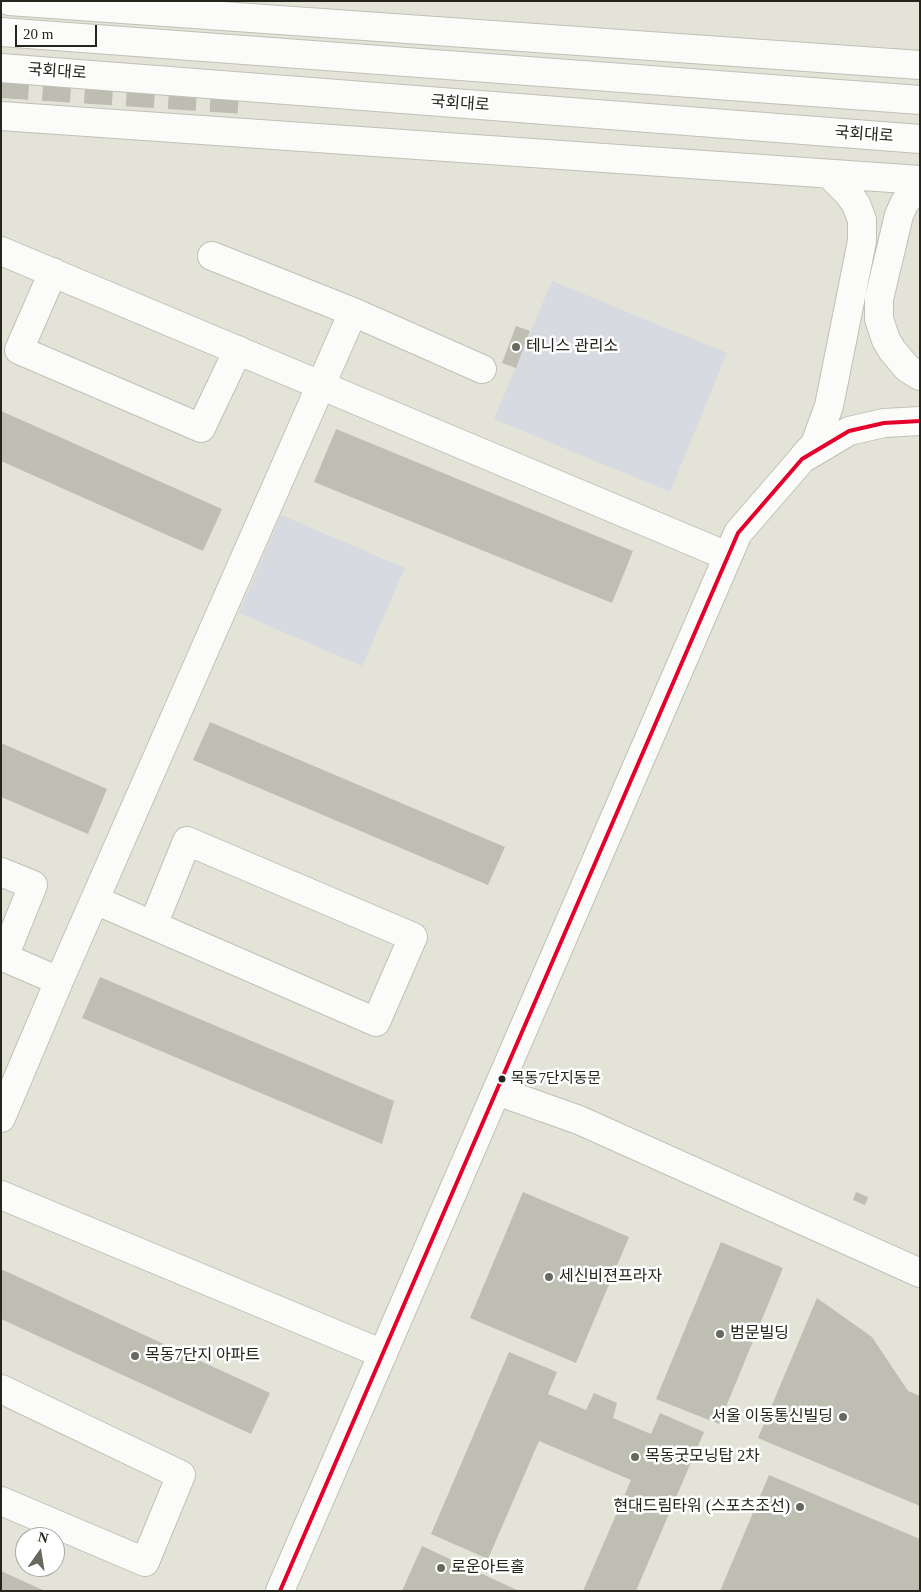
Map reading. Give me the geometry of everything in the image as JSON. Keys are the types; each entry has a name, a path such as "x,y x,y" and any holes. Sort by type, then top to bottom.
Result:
{"main road":[{"path":"9,1 920,65"},
{"path":"1,32 920,100"},
{"name":"국회대로","path":"1,68 920,139"},
{"path":"1,116 920,180"},
{"path":"280,1591 738,533 814,444 829,406 862,241 862,220 856,204 829,174"},
{"path":"920,190 915,191 905,202 899,215 879,299 879,319 886,340 892,350 907,368 920,376"},
{"path":"1,250 728,556"},
{"path":"212,256 353,312 482,369"},
{"path":"53,272 19,350 201,428 238,350"},
{"path":"1,1118 59,981 353,312"},
{"path":"802,459 849,431 884,424 920,421"},
{"path":"95,900 376,1022 413,936 187,841 153,925"},
{"path":"1,872 33,885 2,956 59,981"},
{"path":"497,1091 579,1120 920,1273"},
{"path":"1,1194 383,1354"},
{"path":"1,1389 181,1475 145,1562 1,1501"}],"shaded area":[{"path":"552,281 727,353 670,492 494,419"},
{"path":"281,515 405,568 362,666 239,613"}],"building":[{"name":"테니스 관리소","path":"516,326 530,331 516,368 502,363"},
{"path":"1,411 222,509 203,551 1,461"},
{"path":"336,429 633,551 612,603 314,482"},
{"path":"210,722 505,847 488,885 193,760"},
{"path":"1,743 107,789 88,834 1,797"},
{"path":"100,977 394,1101 382,1144 82,1018"},
{"name":"세신비젼프라자","path":"523,1192 629,1237 576,1363 470,1318"},
{"path":"856,1192 868,1197 865,1205 853,1200"},
{"name":"범문빌딩","path":"721,1242 783,1268 719,1424 656,1399"},
{"name":"목동7단지 아파트","path":"1,1269 270,1393 251,1434 1,1319"},
{"name":"서울 이동통신빌딩","path":"817,1298 872,1337 908,1391 920,1396 920,1506 758,1438"},
{"name":"목동굿모닝탑 2차","path":"509,1352 557,1372 548,1394 586,1410 594,1393 617,1403 613,1418 651,1434 660,1413 704,1432 636,1591 583,1591 631,1480 539,1441 488,1559 431,1534"},
{"name":"현대드림타워 (스포츠조선)","path":"769,1475 920,1539 920,1591 720,1591"},
{"name":"로운아트홀","path":"422,1546 519,1591 402,1591"},
{"path":"1,1571 45,1591 1,1591"}],"tunnel":[{"path":"1,84 244,100"}],"transit line":[{"path":"280,1591 738,533 802,459 849,431 884,423 920,421"}],"place":[{"name":"테니스 관리소","path":"516,347"},
{"name":"목동7단지동문","path":"502,1079"},
{"name":"세신비젼프라자","path":"549,1277"},
{"name":"범문빌딩","path":"720,1334"},
{"name":"목동7단지 아파트","path":"135,1356"},
{"name":"서울 이동통신빌딩","path":"843,1417"},
{"name":"목동굿모닝탑 2차","path":"635,1457"},
{"name":"현대드림타워 (스포츠조선)","path":"800,1507"},
{"name":"로운아트홀","path":"441,1568"}]}
